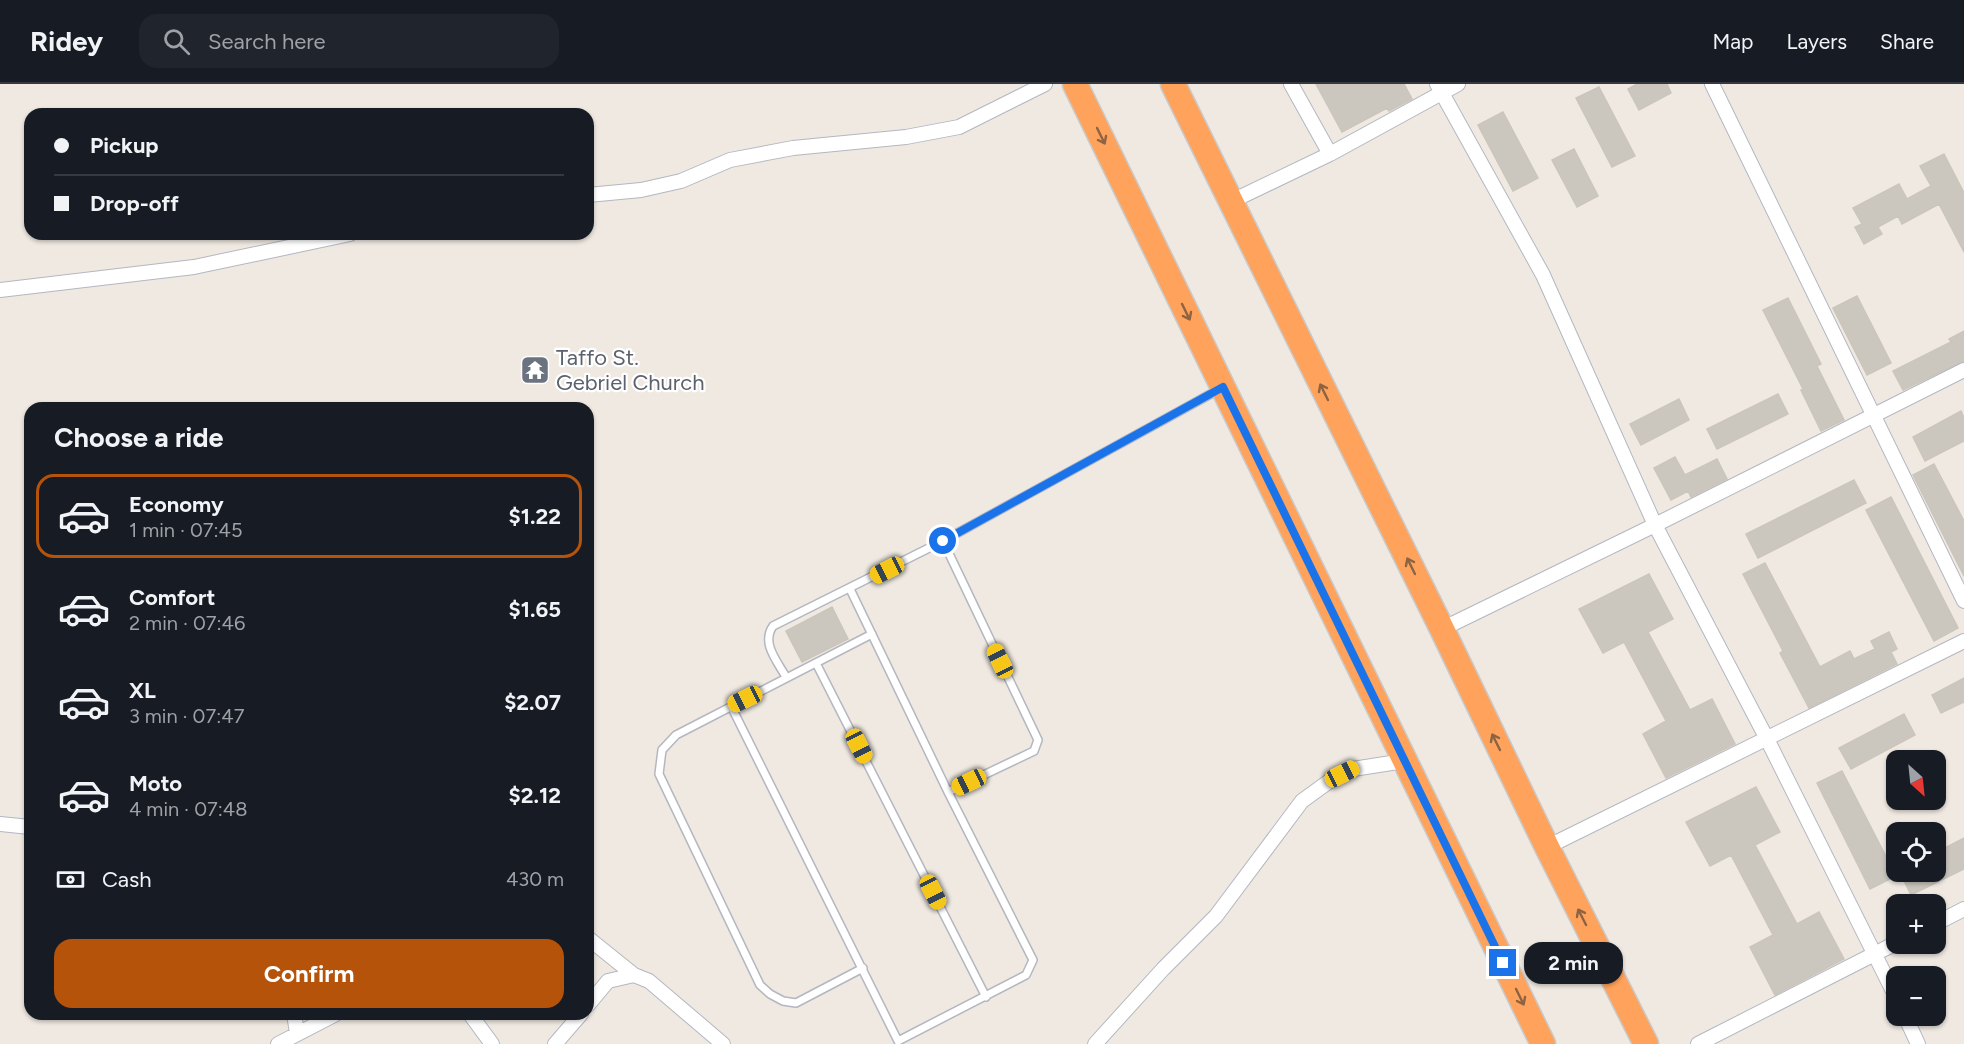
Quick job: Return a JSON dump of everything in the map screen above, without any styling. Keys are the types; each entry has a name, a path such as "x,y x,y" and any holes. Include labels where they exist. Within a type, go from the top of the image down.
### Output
{"highway":[{"path":"1075,84 1543,1044"},
{"path":"1173,84 1442,629 1546,847 1646,1044"}],"street":[{"path":"594,194 641,190 671,183 730,160 793,148 906,137 959,127 1045,84"},
{"path":"1292,84 1330,154"},
{"path":"1230,202 1330,154 1439,89 1458,84"},
{"path":"1712,84 1964,602"},
{"path":"1439,89 1543,275 1655,525 1767,739 1886,977"},
{"path":"0,290 194,267 322,240"},
{"path":"1442,629 1964,370"},
{"path":"1546,847 1964,641"},
{"path":"1095,1044 1163,969 1216,916 1302,801 1331,780 1353,769 1404,761"},
{"path":"0,824 24,826"},
{"path":"1946,918 1964,909"},
{"path":"594,943 634,975 649,981 723,1044"},
{"path":"1698,1044 1886,948"},
{"path":"594,998 608,981 634,975"},
{"path":"295,1020 297,1034"},
{"path":"278,1044 324,1020"},
{"path":"474,1020 492,1044"},
{"path":"555,1044 576,1020"},
{"path":"1910,1026 1918,1044"}],"lane":[{"path":"786,677 768,644 768,633 773,626 943,541 1223,387"},
{"path":"943,541 1038,740 1034,751 948,792"},
{"path":"731,706 898,1041 1026,975 1033,960 948,792 850,589"},
{"path":"863,968 796,1002 783,1001 760,985 659,774 662,750 676,735 872,634"},
{"path":"816,663 986,997"}],"building":[{"path":"1316,84 1404,84 1412,99 1389,111 1387,108 1342,132"},
{"path":"1637,84 1667,84 1671,93 1639,110 1628,89"},
{"path":"1599,87 1635,156 1612,167 1576,98"},
{"path":"1503,112 1538,178 1513,191 1478,125"},
{"path":"1574,149 1598,196 1577,207 1552,160"},
{"path":"1944,154 1964,193 1964,252 1939,204 1902,224 1898,216 1878,227 1882,234 1864,244 1855,227 1862,224 1853,208 1899,184 1907,199 1931,186 1920,166"},
{"path":"1857,296 1891,363 1867,375 1833,308"},
{"path":"1788,298 1821,364 1817,366 1844,420 1821,431 1801,390 1803,389 1763,310"},
{"path":"1964,331 1964,361 1903,390 1893,371 1951,342 1949,339"},
{"path":"1778,394 1788,414 1717,449 1707,429"},
{"path":"1679,399 1689,420 1641,445 1630,424"},
{"path":"1961,411 1964,418 1964,441 1925,461 1913,437"},
{"path":"1675,457 1685,475 1717,459 1727,479 1691,497 1688,491 1671,500 1654,468"},
{"path":"1934,464 1964,521 1964,576 1913,475"},
{"path":"1854,480 1866,503 1758,558 1746,534"},
{"path":"1891,497 1958,628 1934,641 1866,510"},
{"path":"1765,563 1820,667 1850,651 1854,659 1875,649 1871,641 1889,632 1897,649 1891,652 1897,664 1809,708 1780,653 1783,651 1743,574"},
{"path":"1649,574 1673,619 1648,632 1690,710 1712,699 1735,744 1666,778 1643,734 1666,721 1624,642 1603,653 1579,609"},
{"path":"832,607 848,639 802,662 786,631"},
{"path":"1964,678 1964,702 1941,713 1932,695"},
{"path":"1904,714 1915,735 1851,769 1839,748"},
{"path":"1842,771 1886,857 1886,881 1870,889 1817,783"},
{"path":"1756,787 1780,832 1755,845 1797,924 1819,912 1844,959 1775,995 1750,947 1773,935 1731,855 1710,866 1686,822"},
{"path":"1964,838 1964,869 1946,878 1946,847"},
{"path":"1905,882 1938,882 1913,894 1911,894"}],"place":[{"name":"Taffo St. Gebriel Church","path":"535,370"}],"route":[{"path":"943,541 1223,387 1503,963"}]}
